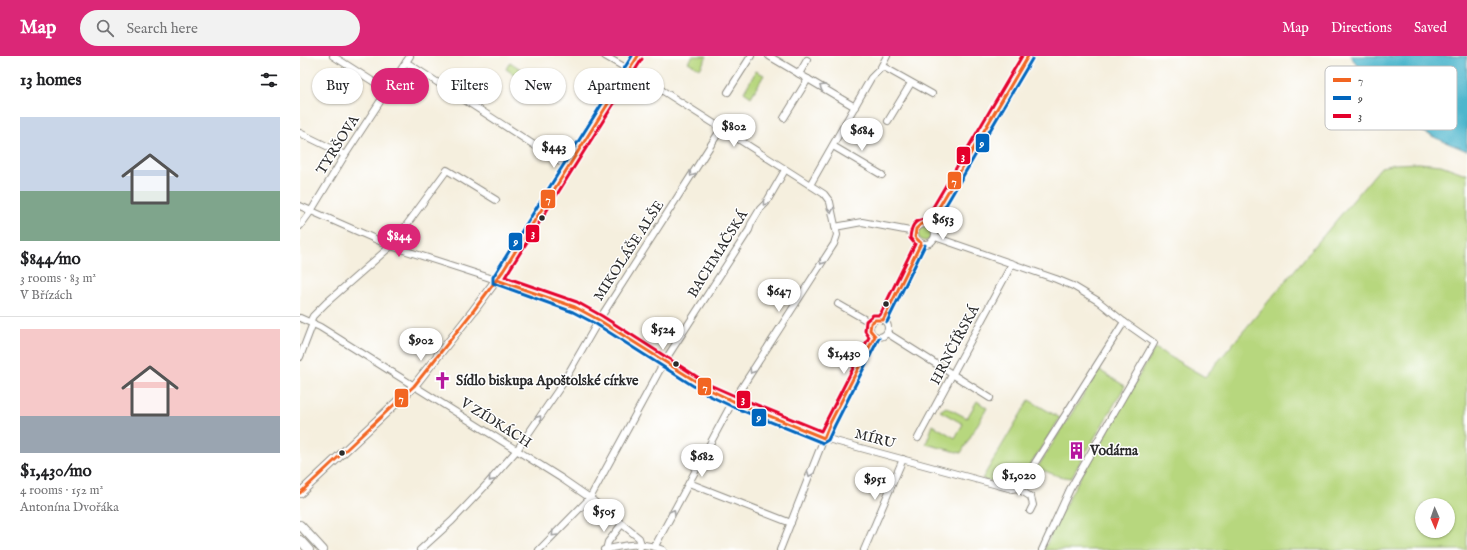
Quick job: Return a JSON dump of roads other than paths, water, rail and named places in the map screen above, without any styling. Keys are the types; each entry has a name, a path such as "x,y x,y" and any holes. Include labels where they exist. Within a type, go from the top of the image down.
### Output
{"street":[{"path":"333,56 371,80"},
{"name":"TYRŠOVA","path":"402,68 410,56"},
{"path":"605,56 612,58 625,68"},
{"path":"631,68 638,56"},
{"path":"728,92 751,56"},
{"path":"769,56 855,107"},
{"path":"810,185 871,78 882,66 887,56"},
{"path":"929,224 1028,56"},
{"path":"799,74 807,60"},
{"path":"406,62 568,167"},
{"path":"882,66 932,94"},
{"path":"784,118 808,79"},
{"path":"888,121 911,83"},
{"path":"655,546 733,401 836,241 837,235 828,198 824,194 664,93"},
{"name":"TYRŠOVA","path":"300,226 379,104"},
{"path":"300,494 414,386 497,280 608,104"},
{"name":"MIKOLÁŠE ALŠE","path":"420,550 452,521 517,450 561,386 599,320 721,129"},
{"path":"300,133 345,155"},
{"path":"833,146 882,175"},
{"path":"300,357 313,316 391,246 447,170 496,200"},
{"name":"BACHMAČSKÁ","path":"539,550 590,498 664,362 749,230 760,209 766,203 785,170"},
{"name":"MÍRU","path":"300,206 391,246 567,304 599,320 708,389 733,401 824,438 1012,489 1017,488"},
{"path":"835,227 862,222 915,232"},
{"path":"929,224 934,230 935,237 929,244 921,243 916,239 915,232 920,225 929,224"},
{"path":"935,237 1073,286 1098,301 1154,343 1070,489 1042,550"},
{"path":"883,320 921,243"},
{"name":"HRNČÍŘSKÁ","path":"918,438 1012,264"},
{"path":"838,304 871,323"},
{"name":"V ZÍDKÁCH","path":"300,318 312,323 414,386 517,450 590,498 639,538 640,547"},
{"path":"871,323 875,320 883,320 888,325 887,333"},
{"path":"1030,511 1032,505 1031,497 1017,488 1025,478 1124,322"},
{"path":"871,323 870,330 875,336"},
{"path":"887,333 990,398"},
{"path":"875,336 883,336 887,333"},
{"path":"780,550 830,423 875,336"},
{"path":"864,550 903,459"},
{"path":"689,483 791,524"},
{"path":"622,524 608,542 606,550 655,546 663,550"},
{"path":"300,525 323,550"}],"water":[{"path":"1350,56 1467,56 1467,151 1421,130 1457,130 1457,66 1358,66"}],"place":[{"name":"Sídlo biskupa Apoštolské církve","path":"443,381"},
{"name":"Vodárna","path":"1077,451"}]}
